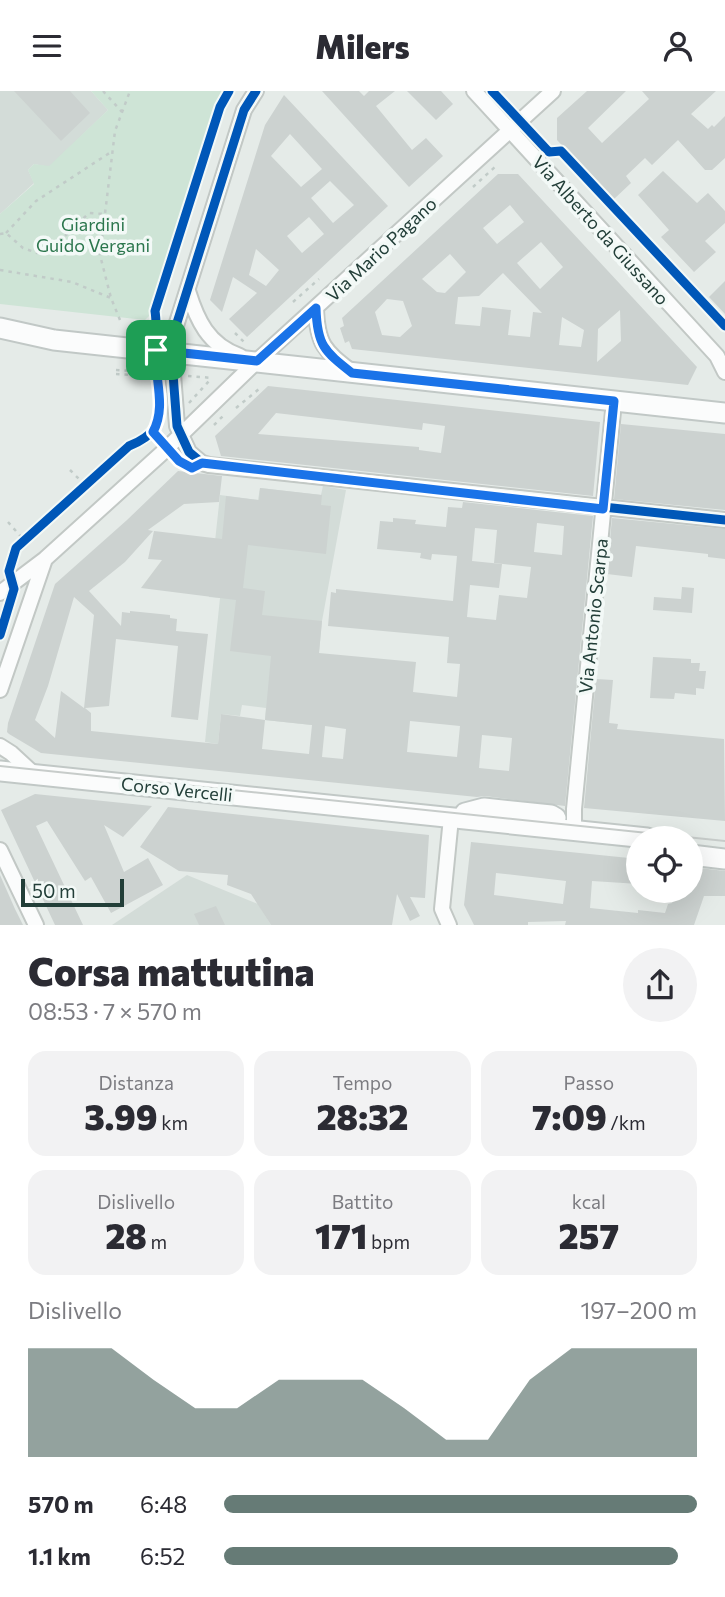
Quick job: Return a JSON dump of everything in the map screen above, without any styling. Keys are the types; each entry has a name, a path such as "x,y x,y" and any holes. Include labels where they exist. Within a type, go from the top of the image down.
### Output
{"main road":[{"path":"0,328 54,340 725,413"},
{"path":"0,342 54,340"},
{"name":"Corso Vercelli","path":"0,771 626,836"},
{"path":"703,844 725,846"},
{"path":"703,856 725,859"}],"street":[{"path":"256,91 244,110 175,329 175,411 180,436 195,458 209,465 725,520"},
{"name":"Via Alberto da Giussano","path":"474,91 717,356 725,372"},
{"name":"Via Mario Pagano","path":"0,593 45,559 552,91"},
{"path":"188,289 203,330 214,341 236,355 257,361"},
{"path":"316,308 318,339 323,348 352,373"},
{"name":"Via Antonio Scarpa","path":"573,830 614,401"},
{"path":"0,690 45,559"},
{"path":"0,746 34,775"},
{"path":"445,924 442,909 451,818"},
{"path":"0,850 36,925"}],"path":[{"path":"103,91 122,112"},
{"path":"120,320 111,298 100,255 115,131 130,91"},
{"path":"0,235 6,233 36,201 112,151"},
{"path":"473,187 496,166"},
{"path":"6,233 23,248 37,253 65,236 89,213 104,213"},
{"path":"0,270 72,282 111,298"},
{"path":"293,302 318,279"},
{"path":"134,326 146,326"},
{"path":"235,333 244,342"},
{"path":"116,372 131,373"},
{"path":"184,375 211,380 188,403"},
{"path":"236,408 259,389"},
{"path":"214,425 223,416"},
{"path":"70,470 83,483"},
{"path":"75,494 93,477"},
{"path":"8,522 23,539"},
{"path":"16,548 34,531"}],"shaded area":[{"path":"0,91 91,91 108,110 49,167 34,164 28,170 34,183 0,214"},
{"path":"323,486 346,490 322,621 312,725 265,720 266,708 242,705 240,716 221,714 218,744 205,742 220,598 209,597 220,495 258,500 260,488 321,495"},
{"path":"187,875 258,904 271,925 112,925"}],"green space":[{"name":"Giardini Guido Vergani","path":"91,91 224,91 213,117 150,315 145,320 0,304 0,214 34,184 28,170 34,164 49,166 108,110"}],"building":[{"path":"14,91 70,91 90,113 61,141"},
{"path":"322,91 359,91 364,96 369,91 395,91 376,106 412,150 426,138 443,156 409,187"},
{"path":"407,91 441,91 453,104 436,120"},
{"path":"587,91 626,91 588,128 602,143 649,99 642,91 716,91 691,114 708,129 725,116 725,158 712,170 705,170 678,140 652,165 645,158 626,176 631,183 613,200 557,140 557,118"},
{"path":"284,95 388,206 247,337 229,319 257,293 233,277 222,312 210,300 265,125","holes":["290,134 322,169 301,187 271,156","330,181 354,205 333,223 311,198","309,217 324,234 302,253 287,236","256,249 279,270 266,286 249,275"]},
{"path":"663,171 697,203 708,193 725,211 725,223 705,241 716,252 694,272 661,237 669,230 638,195"},
{"path":"498,174 518,174 697,367 688,385 352,349 349,341 345,343 340,328 344,326 342,318","holes":["510,205 524,222 497,244 483,228","541,242 563,267 540,289 517,263","450,254 466,272 445,293 437,292 422,279","503,273 542,313 533,312 530,337 508,335 511,310 482,307 480,326 455,324 458,297 479,296","387,299 403,301 412,326 400,337 382,335 375,312","620,310 621,341 597,362 598,329","562,317 584,330 581,347 559,345"]},
{"path":"725,281 725,314 709,297"},
{"path":"268,386 600,422 593,496 221,456 215,436","holes":["276,413 422,430 423,423 445,426 441,453 419,450 419,447 258,434"]},
{"path":"621,424 725,434 725,510 614,499"},
{"path":"178,471 222,476 219,502 184,504 148,530 153,531 125,562 89,591 121,626 122,612 130,611 170,615 170,618 177,619 176,631 208,634 198,720 171,717 178,646 116,639 109,706 85,708 91,713 91,731 218,744 221,714 265,720 271,656 230,651 236,600 141,588 162,560 148,559 154,531 222,539 226,496 259,500 260,488 322,495 321,505 331,506 326,554 248,545 243,588 265,591 262,615 322,621 319,653 416,662 413,692 457,697 460,664 447,663 449,637 328,626 331,592 336,593 336,589 453,601 457,556 432,554 431,560 420,558 421,553 377,549 380,521 393,522 393,518 416,520 415,524 446,527 448,507 462,508 463,502 593,516 565,806 41,753 9,734 8,723 55,584","holes":["537,523 564,526 562,555 534,552","475,528 497,530 494,563 531,567 527,598 499,595 496,620 467,617 470,585 499,588 502,564 472,561","74,597 94,615 84,708 61,691 55,738 35,720 48,686","265,720 312,725 309,754 262,749","410,721 460,726 457,757 407,752","325,726 346,729 343,759 322,757","482,735 512,738 509,771 479,768"]},
{"path":"612,518 725,529 725,559 708,557 708,554 636,546 632,577 607,574"},
{"path":"682,587 694,588 692,613 653,610 654,597 681,599"},
{"path":"653,657 691,659 691,663 700,663 699,671 706,671 704,689 696,688 696,695 675,693 674,699 650,698"},
{"path":"596,679 613,680 609,723 618,724 617,729 724,739 725,821 584,808"},
{"path":"35,794 152,806 123,837 104,825 124,872 148,858 163,885 111,913 91,877 85,881 47,821 36,826 83,925 55,925 1,810"},
{"path":"168,807 429,835 425,898 410,897 420,916 410,921 397,894 392,925 271,925 251,894 227,885 228,875 179,871 140,847"},
{"path":"471,842 626,858 626,883 592,881 590,908 665,913 668,904 702,903 694,925 565,925 566,921 528,922 528,925 474,925 464,905","holes":["496,873 566,881 563,904 494,895"]},
{"path":"703,868 725,871 725,896 704,896 703,899"},
{"path":"0,875 15,909 23,925 0,925"},
{"path":"216,906 225,925 199,925 194,914"}],"tram line":[{"path":"0,766 725,841"}],"cycle path":[{"path":"0,635 14,589 9,571 16,548 129,446 151,433 159,421 161,404 155,370 155,311 220,107 229,91"},
{"path":"256,91 244,110 175,329 173,374 177,426 189,452 202,463 209,465 725,520"},
{"path":"492,91 549,152 561,151 725,326"}],"route":[{"path":"316,308 318,339 323,348 352,373 614,401 603,509 202,463 192,468 186,466 153,432 160,416 161,396 155,368 156,350 257,361 316,308"}]}
